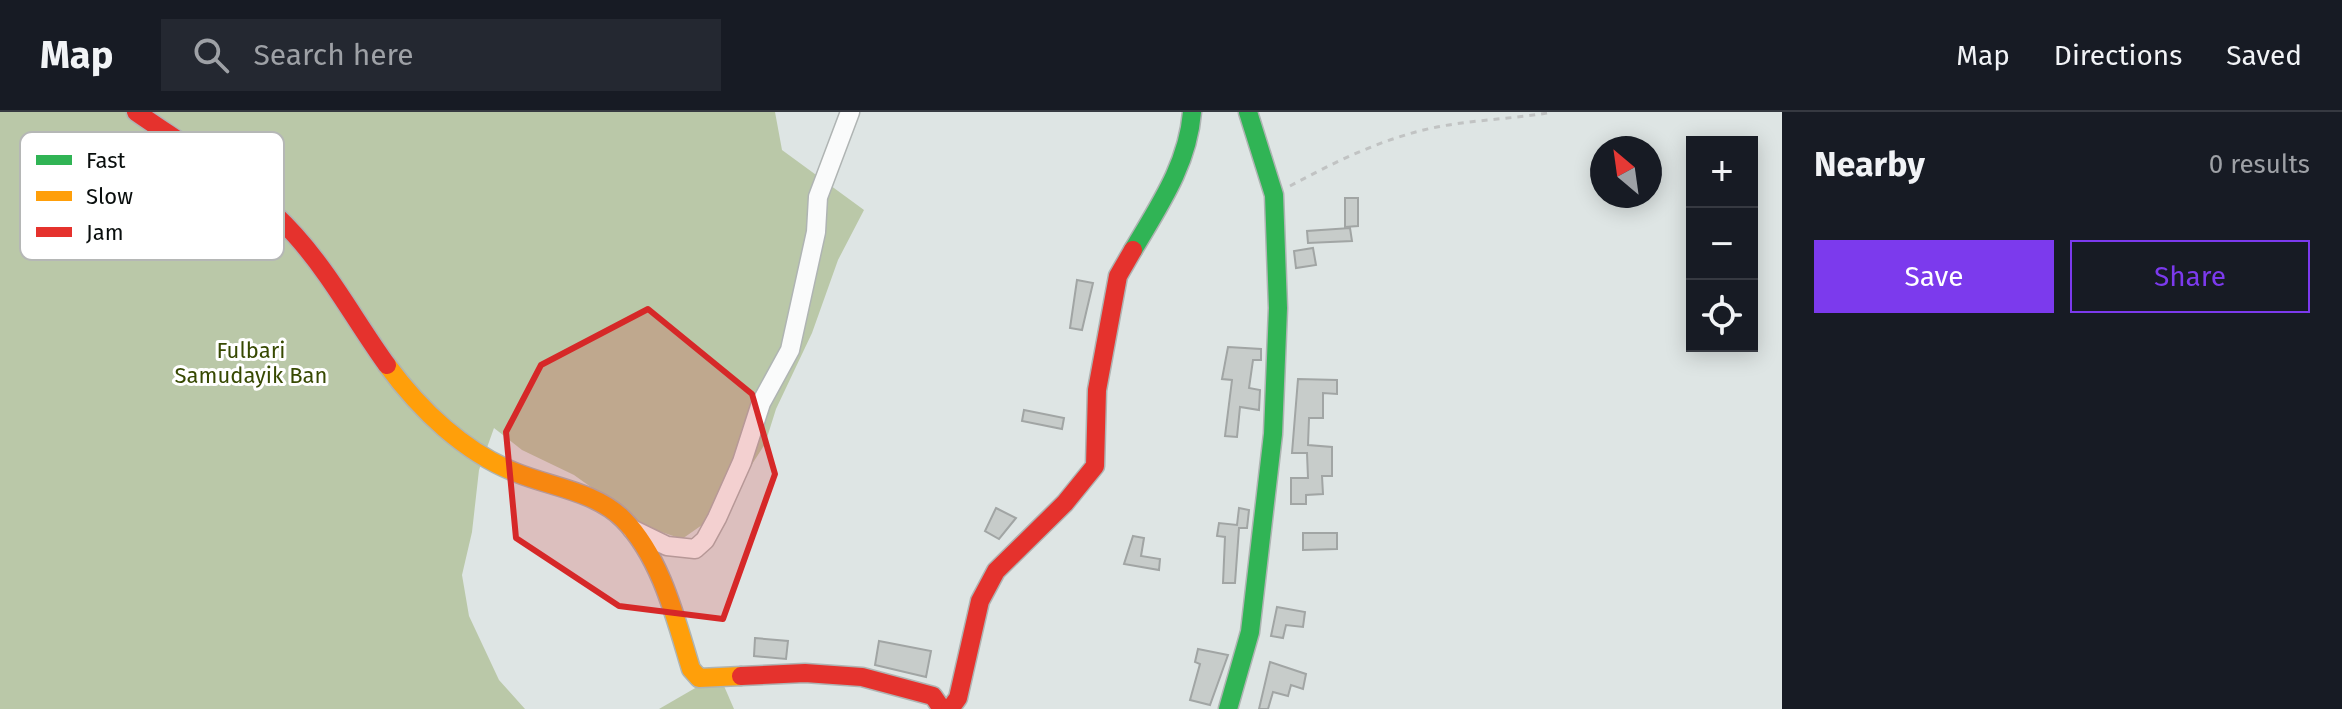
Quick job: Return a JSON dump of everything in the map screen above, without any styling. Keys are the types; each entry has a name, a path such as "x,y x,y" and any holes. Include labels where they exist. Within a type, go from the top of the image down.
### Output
{"street":[{"path":"136,112 166,132"},
{"path":"632,529 667,546 695,549 705,540 717,518 742,462 761,403 790,350 816,232 818,197 850,112"},
{"path":"950,709 958,698 980,601 996,571 1065,503 1095,466 1097,390 1118,276 1175,178 1190,139 1192,112"},
{"path":"1228,709 1250,632 1273,434 1278,308 1274,195 1248,112"},
{"path":"284,224 313,258 354,321 439,424 479,454 516,473 567,487 618,514 632,529 665,597 691,669 699,678 805,673 862,677 933,696 942,709"}],"path":[{"path":"1274,195 1335,162 1398,136 1454,124 1553,112"}],"highlighted area":[{"path":"648,309 752,394 775,474 723,619 619,606 516,538 506,432 541,365"}],"green space":[{"name":"Fulbari Samudayik Ban","path":"0,112 775,112 782,150 864,210 838,260 812,333 776,409 765,444 722,511 682,539 647,527 574,475 522,450 494,428 479,470 472,532 462,575 469,616 499,680 525,709 0,709"},
{"path":"724,686 734,709 659,709 697,687"}],"building":[{"path":"1345,198 1358,198 1358,226 1345,227"},
{"path":"1350,228 1352,241 1308,243 1307,231"},
{"path":"1313,248 1316,265 1296,268 1294,251"},
{"path":"1077,280 1093,283 1082,330 1070,328"},
{"path":"1228,347 1261,349 1261,360 1253,360 1249,388 1260,390 1259,410 1240,407 1237,437 1225,436 1232,380 1222,379"},
{"path":"1298,379 1337,380 1337,394 1323,393 1323,418 1309,418 1308,445 1332,447 1332,476 1322,476 1323,494 1306,495 1306,504 1291,504 1291,478 1308,478 1307,453 1292,453"},
{"path":"1024,410 1064,418 1062,429 1022,421"},
{"path":"996,508 1016,518 999,539 985,531"},
{"path":"1239,508 1249,510 1247,528 1239,528 1235,583 1223,583 1225,537 1217,536 1219,523 1237,525"},
{"path":"1303,533 1337,533 1337,549 1303,550"},
{"path":"1133,536 1144,538 1141,556 1160,559 1159,570 1124,564"},
{"path":"1277,607 1305,612 1303,627 1286,625 1283,638 1271,636"},
{"path":"755,638 788,641 786,659 754,656"},
{"path":"879,641 931,651 926,677 875,665"},
{"path":"1198,649 1228,655 1210,705 1190,700 1200,664 1195,662"},
{"path":"1270,662 1306,674 1303,689 1291,685 1288,696 1273,692 1268,709 1259,709"}],"traffic: fast":[{"path":"1133,250 1178,167 1192,112"},
{"path":"1228,709 1250,632 1273,434 1278,308 1274,195 1248,112"}],"traffic: slow":[{"path":"387,365 429,414 479,454 517,473 587,496 623,519 636,534 657,570 691,669 699,678 741,676"}],"traffic: jam":[{"path":"136,112 165,132"},
{"path":"284,223 320,266 387,365"},
{"path":"950,709 958,698 980,601 996,571 1065,503 1095,466 1097,390 1118,276 1133,250"},
{"path":"741,676 805,673 862,677 933,696 942,709"}]}
